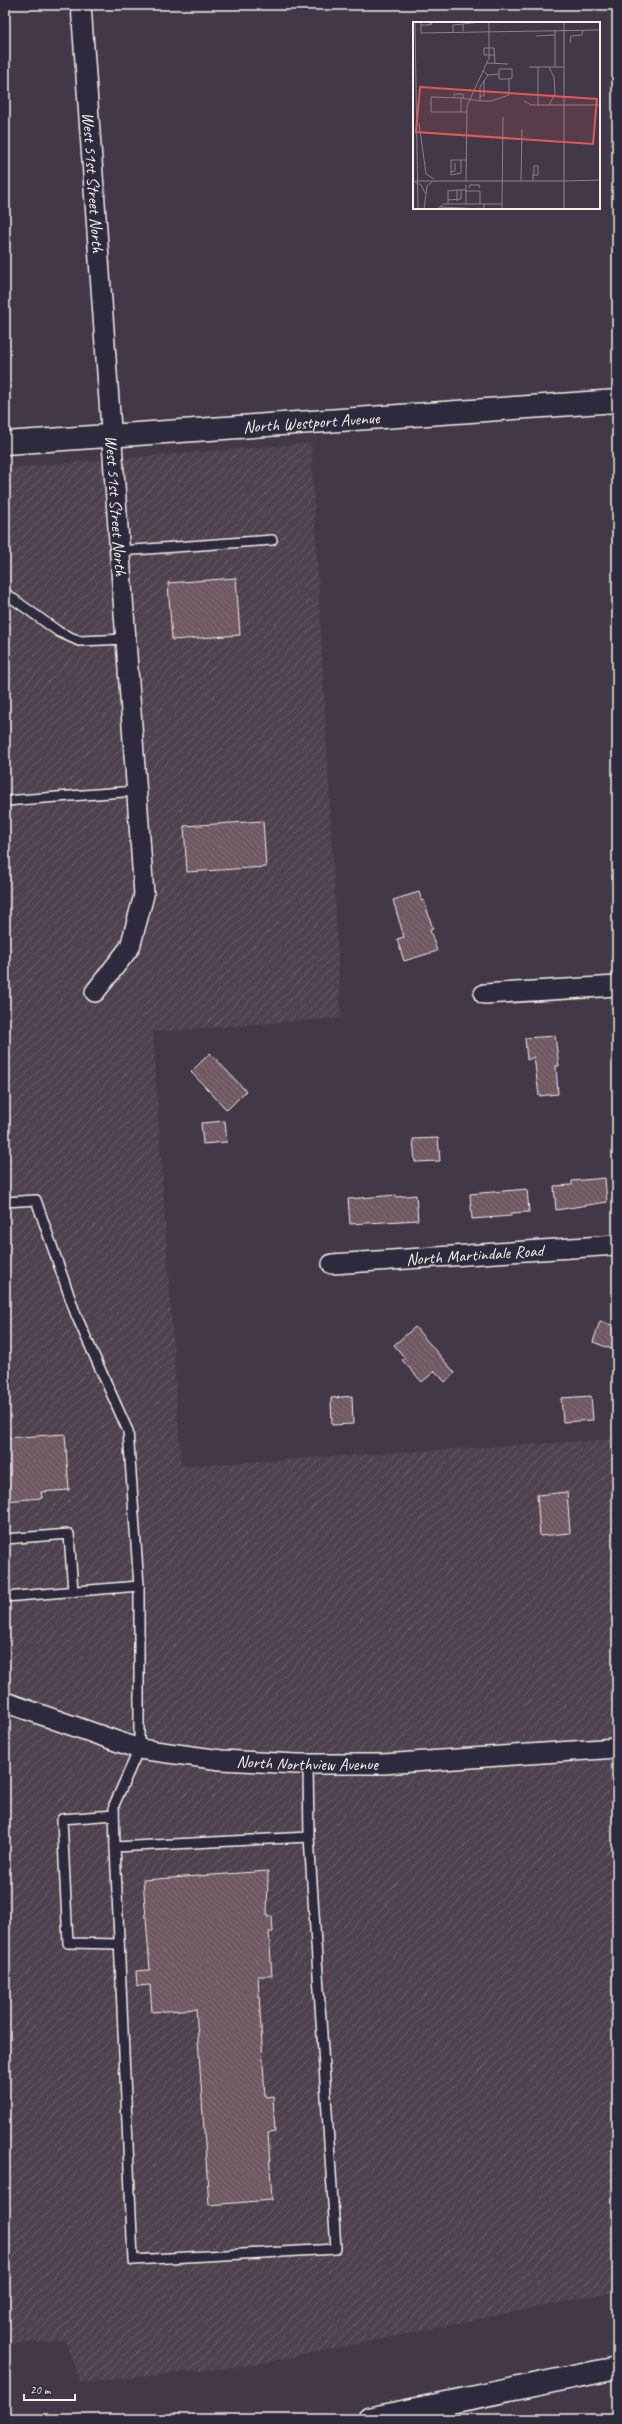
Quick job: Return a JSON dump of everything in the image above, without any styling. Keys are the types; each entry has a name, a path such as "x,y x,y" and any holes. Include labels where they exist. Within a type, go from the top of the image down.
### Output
{"main road":[{"name":"North Westport Avenue","path":"5,443 617,400"},
{"path":"368,2419 617,2368"}],"street":[{"name":"West 51st Street North","path":"81,5 144,895 130,947 95,992"},
{"path":"484,994 617,986"},
{"name":"North Martindale Road","path":"332,1264 617,1246"},
{"name":"North Northview Avenue","path":"5,1702 139,1749 221,1760 308,1764 382,1764 617,1748"}],"lane":[{"path":"120,551 272,540"},
{"path":"5,593 59,632 79,641 126,639"},
{"path":"5,801 136,791"},
{"path":"5,1202 36,1200 76,1315 128,1432 139,1586 139,1749 114,1805 114,1815 133,2260 336,2249 309,1837 308,1764"},
{"path":"5,1539 69,1534 73,1592"},
{"path":"5,1597 139,1586"},
{"path":"114,1815 62,1819 68,1943 119,1944"},
{"path":"115,1847 309,1837"}],"shaded area":[{"path":"311,443 341,1018 153,1032 181,1466 617,1439 617,2291 253,2365 81,2383 65,2341 5,2344 5,468"}],"building":[{"path":"236,578 240,635 172,640 168,583"},
{"path":"263,821 266,867 187,872 184,826"},
{"path":"419,892 422,901 424,900 433,929 430,930 437,951 404,961 397,939 404,937 393,900"},
{"path":"555,1036 559,1066 556,1066 558,1094 539,1096 534,1057 527,1060 525,1038"},
{"path":"210,1053 246,1091 227,1110 191,1072"},
{"path":"225,1121 227,1142 203,1144 201,1123"},
{"path":"438,1138 440,1161 415,1162 413,1139"},
{"path":"605,1178 607,1202 556,1210 554,1186 572,1185 572,1181"},
{"path":"527,1189 529,1212 511,1213 511,1216 472,1219 470,1194"},
{"path":"396,1195 396,1197 416,1195 418,1220 350,1224 348,1199"},
{"path":"600,1321 617,1327 617,1351 593,1342"},
{"path":"415,1327 455,1373 445,1382 435,1371 422,1382 402,1360 405,1358 394,1345"},
{"path":"352,1396 353,1424 332,1425 331,1398"},
{"path":"591,1396 593,1420 563,1422 561,1398"},
{"path":"65,1434 69,1490 41,1492 42,1498 5,1501 5,1438"},
{"path":"567,1492 570,1533 540,1536 537,1495"},
{"path":"268,1871 267,1917 272,1916 273,1932 269,1932 272,1976 258,1976 265,2097 273,2096 275,2132 268,2133 272,2200 209,2205 196,2009 152,2012 150,1985 137,1986 136,1971 150,1970 143,1880"}]}
